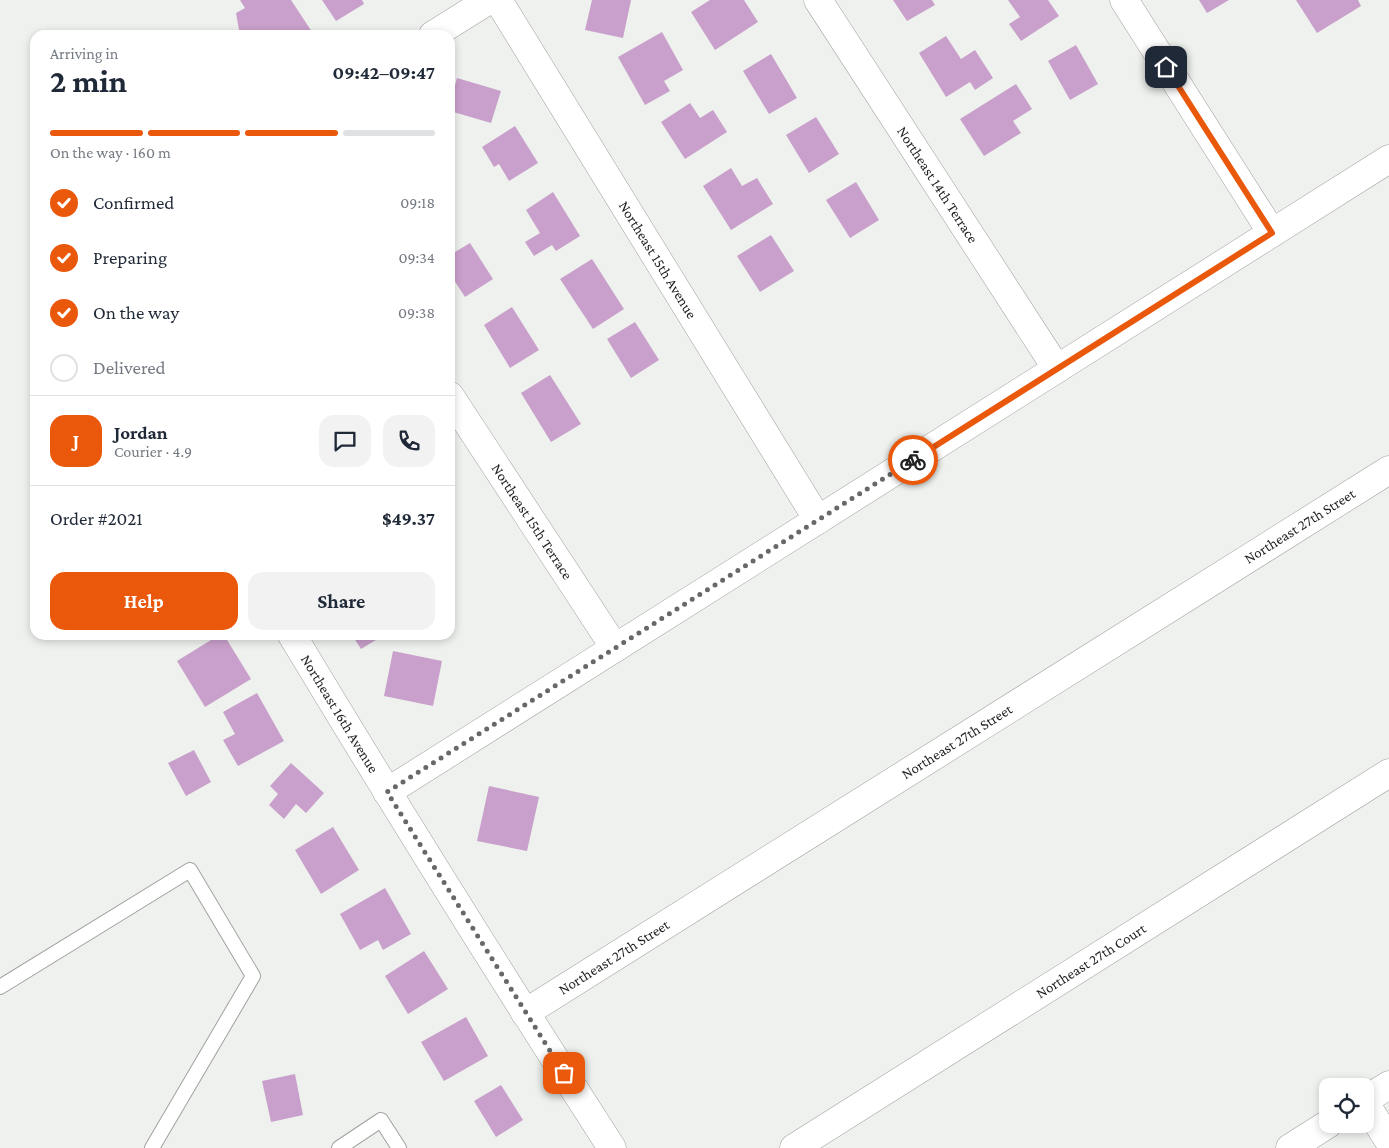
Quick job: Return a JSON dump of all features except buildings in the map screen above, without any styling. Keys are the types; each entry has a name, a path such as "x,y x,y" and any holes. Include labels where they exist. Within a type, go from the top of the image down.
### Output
{"street":[{"path":"441,30 489,0"},
{"name":"Northeast 15th Avenue","path":"498,0 818,520"},
{"name":"Northeast 14th Terrace","path":"818,0 1057,369"},
{"path":"1124,0 1272,233"},
{"path":"387,792 1389,159"},
{"name":"Northeast 15th Terrace","path":"455,404 615,648"},
{"name":"Northeast 27th Street","path":"525,1013 1389,470"},
{"name":"Northeast 16th Avenue","path":"295,640 387,792 612,1148"},
{"name":"Northeast 27th Court","path":"794,1148 1389,773"},
{"path":"1374,1095 1389,1085"},
{"path":"1374,1116 1389,1141"},
{"path":"1290,1148 1319,1130"}],"lane":[{"path":"0,987 190,870 253,976 152,1148"},
{"path":"339,1148 381,1120 399,1148"}],"way so far":[{"path":"564,1073 387,792 913,460"}],"route":[{"path":"913,460 1272,233 1166,67"}]}
